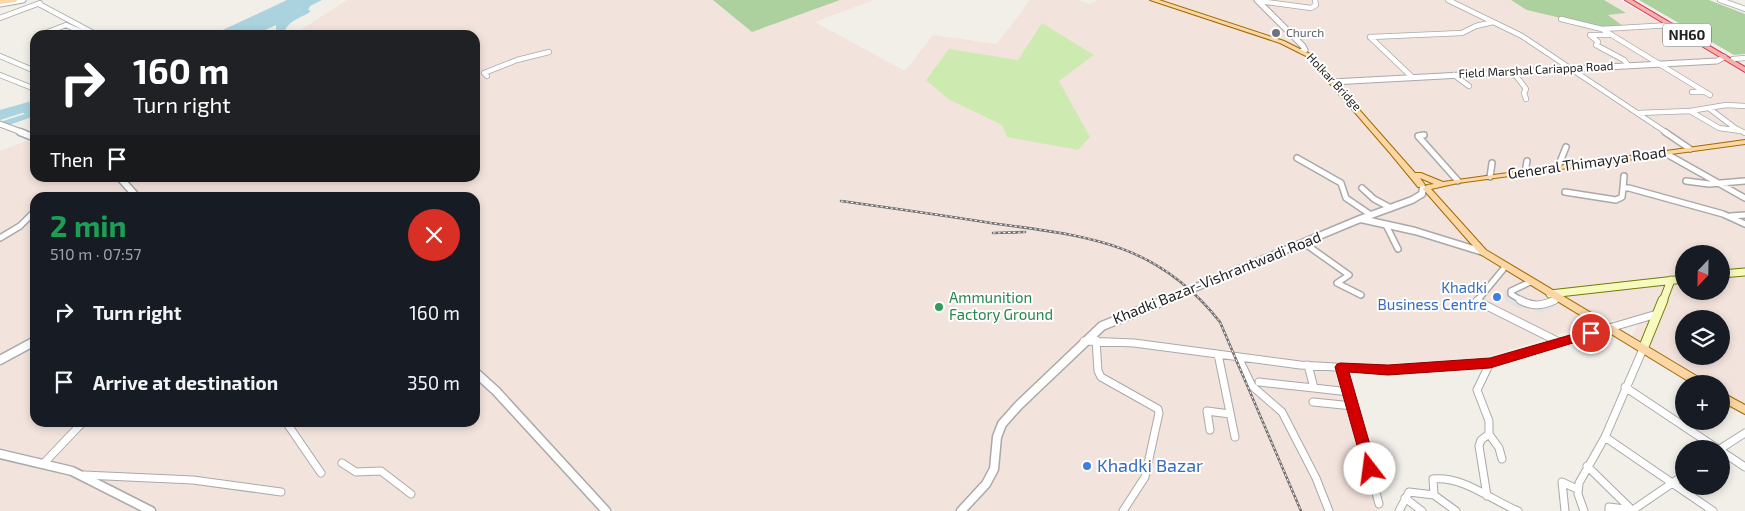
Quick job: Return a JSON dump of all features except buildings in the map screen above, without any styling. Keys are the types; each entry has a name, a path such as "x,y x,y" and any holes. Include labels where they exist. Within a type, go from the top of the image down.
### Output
{"highway":[{"name":"NH60","path":"1628,0 1724,58 1732,60"},
{"name":"NH60","path":"1633,0 1745,68"}],"main road":[{"path":"0,2 15,0"},
{"path":"1153,0 1282,42 1303,51 1332,80 1483,252 1686,375"},
{"name":"Holkar Bridge","path":"1158,0 1285,41 1303,51"},
{"name":"Holkar Bridge","path":"1332,80 1418,175 1426,187"},
{"name":"General Thimayya Road","path":"1426,187 1440,188 1442,185 1458,181 1745,142"},
{"path":"1418,175 1442,185"},
{"path":"1730,273 1745,272"},
{"path":"1643,349 1672,280"},
{"path":"1554,296 1675,280"},
{"path":"1730,401 1745,410"}],"street":[{"path":"0,2 24,0"},
{"path":"11,10 29,5 31,3 29,0"},
{"path":"1258,0 1303,46 1303,51"},
{"path":"1258,0 1310,8 1316,5 1315,0"},
{"path":"1448,0 1522,36 1690,149"},
{"path":"1720,0 1745,10"},
{"path":"1,17 39,2 80,30"},
{"path":"1561,20 1602,29 1671,26"},
{"path":"1412,77 1370,37 1462,33 1476,26 1493,22"},
{"path":"53,30 66,25 83,30"},
{"path":"1602,29 1710,95"},
{"path":"1611,35 1590,35 1598,42 1596,45 1624,60 1628,65"},
{"path":"1640,52 1650,51"},
{"path":"487,76 484,73 517,60 549,52"},
{"path":"0,54 30,69"},
{"name":"Field Marshal Cariappa Road","path":"1332,80 1717,61 1724,58"},
{"path":"1717,61 1745,58"},
{"path":"1510,72 1526,89 1524,93 1526,99"},
{"path":"0,75 30,87"},
{"path":"1454,75 1469,86"},
{"path":"26,86 30,84"},
{"path":"1692,92 1704,92"},
{"path":"1638,114 1710,109 1726,105 1745,106"},
{"path":"1710,109 1743,132"},
{"path":"1690,111 1719,128 1743,132"},
{"path":"0,124 30,136"},
{"path":"1424,135 1418,136 1458,181"},
{"path":"1558,168 1566,147"},
{"path":"1680,150 1684,154 1682,160"},
{"path":"1665,153 1682,160 1745,198"},
{"path":"1297,158 1342,183 1344,194 1349,202 1372,215"},
{"path":"1525,172 1527,161"},
{"path":"1490,177 1492,163"},
{"path":"1565,192 1616,200 1622,197 1624,176"},
{"path":"1686,181 1704,184 1745,181"},
{"path":"124,182 133,192"},
{"name":"Khadki Bazar-Vishrantwadi Road","path":"961,511 986,484 994,469 997,437 1002,424 1019,405 1094,333 1112,321 1360,219 1412,200 1422,194 1426,187"},
{"path":"1362,188 1374,199 1391,208"},
{"path":"1623,188 1629,188 1730,216 1745,224"},
{"path":"1730,216 1745,215"},
{"path":"0,238 20,226 30,217"},
{"path":"1360,219 1415,231 1483,252"},
{"path":"1386,225 1398,249"},
{"path":"1304,243 1349,275 1337,283 1360,295"},
{"path":"1506,267 1477,301 1559,342"},
{"path":"1530,282 1511,291 1511,294 1530,305 1538,306 1554,296"},
{"path":"1084,341 1134,343 1308,365 1388,370 1490,363 1657,314"},
{"path":"1094,333 1098,371 1101,377 1158,409 1159,413 1145,477 1123,511"},
{"path":"0,360 7,354 30,343"},
{"path":"1584,511 1577,489 1587,466 1605,437 1643,349"},
{"path":"1218,354 1235,437"},
{"path":"1238,356 1252,386 1282,412 1316,478 1329,511"},
{"path":"1490,363 1477,390 1480,401 1490,419 1489,434 1500,448 1502,459"},
{"path":"1308,365 1314,388"},
{"path":"1341,367 1379,504"},
{"path":"480,377 496,391 606,511"},
{"path":"1259,382 1349,392"},
{"path":"1625,387 1704,440"},
{"path":"1313,402 1353,406"},
{"path":"1210,430 1207,411 1230,414"},
{"path":"44,464 78,427"},
{"path":"289,427 320,473"},
{"path":"1730,443 1745,433"},
{"path":"1487,496 1479,446 1481,440 1489,434"},
{"path":"1605,437 1712,511"},
{"path":"0,454 80,475 151,511"},
{"path":"1730,457 1745,467"},
{"path":"342,463 350,472 381,471 411,494"},
{"path":"1587,466 1633,511"},
{"path":"80,475 193,480 281,492"},
{"path":"1456,511 1438,500 1434,495 1432,481 1436,478 1464,484 1513,510"},
{"path":"1609,511 1609,507 1633,511 1675,481"},
{"path":"1564,511 1562,482 1577,489"},
{"path":"1399,511 1408,492 1434,495"},
{"path":"1404,498 1422,511"}],"shaded area":[{"path":"347,0 874,0 815,22 905,71 933,35 997,44 1030,0 1077,0 1090,4 1098,0 1620,0 1745,71 1745,407 1730,398 1730,375 1692,375 1631,339 1641,316 1592,324 1484,358 1339,365 1376,506 1380,511 0,511 0,151 26,141 30,142 30,182 480,182 480,30 301,30"},
{"path":"1519,283 1527,288 1517,294 1518,297 1527,303 1548,301 1556,307 1538,313 1533,309 1518,308 1506,301 1504,292"}],"green space":[{"path":"713,0 840,0 752,32"},
{"path":"1511,0 1604,0 1626,13 1608,15 1623,26 1599,27 1527,10"},
{"path":"1639,0 1709,0 1745,14 1745,54 1734,55"},
{"path":"1042,23 1094,55 1059,81 1090,137 1078,150 1007,137 1002,125 948,99 926,80 949,49 1018,60"}],"water":[{"path":"287,0 322,0 310,6 308,10 311,11 291,23 285,30 276,30 276,25 265,30 223,30"},
{"path":"30,101 30,118 0,128 0,122 25,114 21,111 0,116 0,110"}],"waterway":[{"path":"0,118 30,109"}],"railway":[{"path":"841,201 1088,239 1117,247 1171,274 1196,295 1220,322 1301,511"},
{"path":"993,233 1025,232"}],"place":[{"name":"Church","path":"1276,33"},
{"name":"Khadki Business Centre","path":"1497,297"},
{"name":"Ammunition Factory Ground","path":"939,307"},
{"name":"Khadki Bazar","path":"1087,466"}],"route":[{"path":"1370,469 1341,367 1388,370 1490,363 1591,333"}]}
